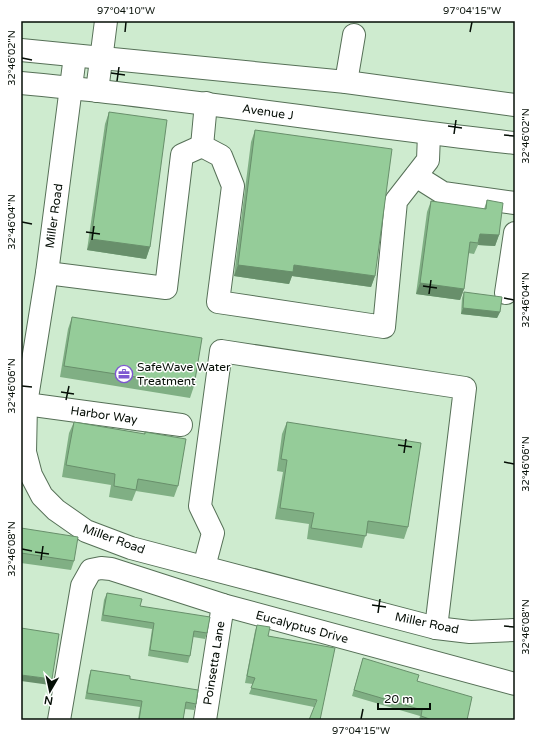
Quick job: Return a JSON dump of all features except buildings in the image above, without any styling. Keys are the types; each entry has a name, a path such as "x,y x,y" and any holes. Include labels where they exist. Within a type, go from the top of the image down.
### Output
{"street":[{"path":"97,91 106,21"},
{"path":"346,82 354,35"},
{"path":"21,50 346,82 515,105"},
{"name":"Miller Road","path":"75,56 47,273 26,404 25,452 31,475 42,496 56,510 86,531 131,548 436,628 470,632 515,630"},
{"name":"Avenue J","path":"21,83 206,103 429,134 515,143"},
{"path":"202,146 206,103"},
{"path":"202,146 221,156 233,186 218,302 384,327 396,201 428,160 429,134"},
{"path":"47,273 166,288 182,155 202,146"},
{"path":"416,176 444,193 515,203"},
{"path":"506,293 515,233"},
{"path":"204,567 213,533 200,506 221,351 465,388 436,628"},
{"name":"Harbor Way","path":"26,404 181,425"},
{"name":"Eucalyptus Drive","path":"59,720 82,586 91,570 101,568 111,569 223,605 515,684"},
{"name":"Poinsetta Lane","path":"205,720 223,605"}],"place":[{"name":"SafeWave Water Treatment","path":"124,374"}]}
